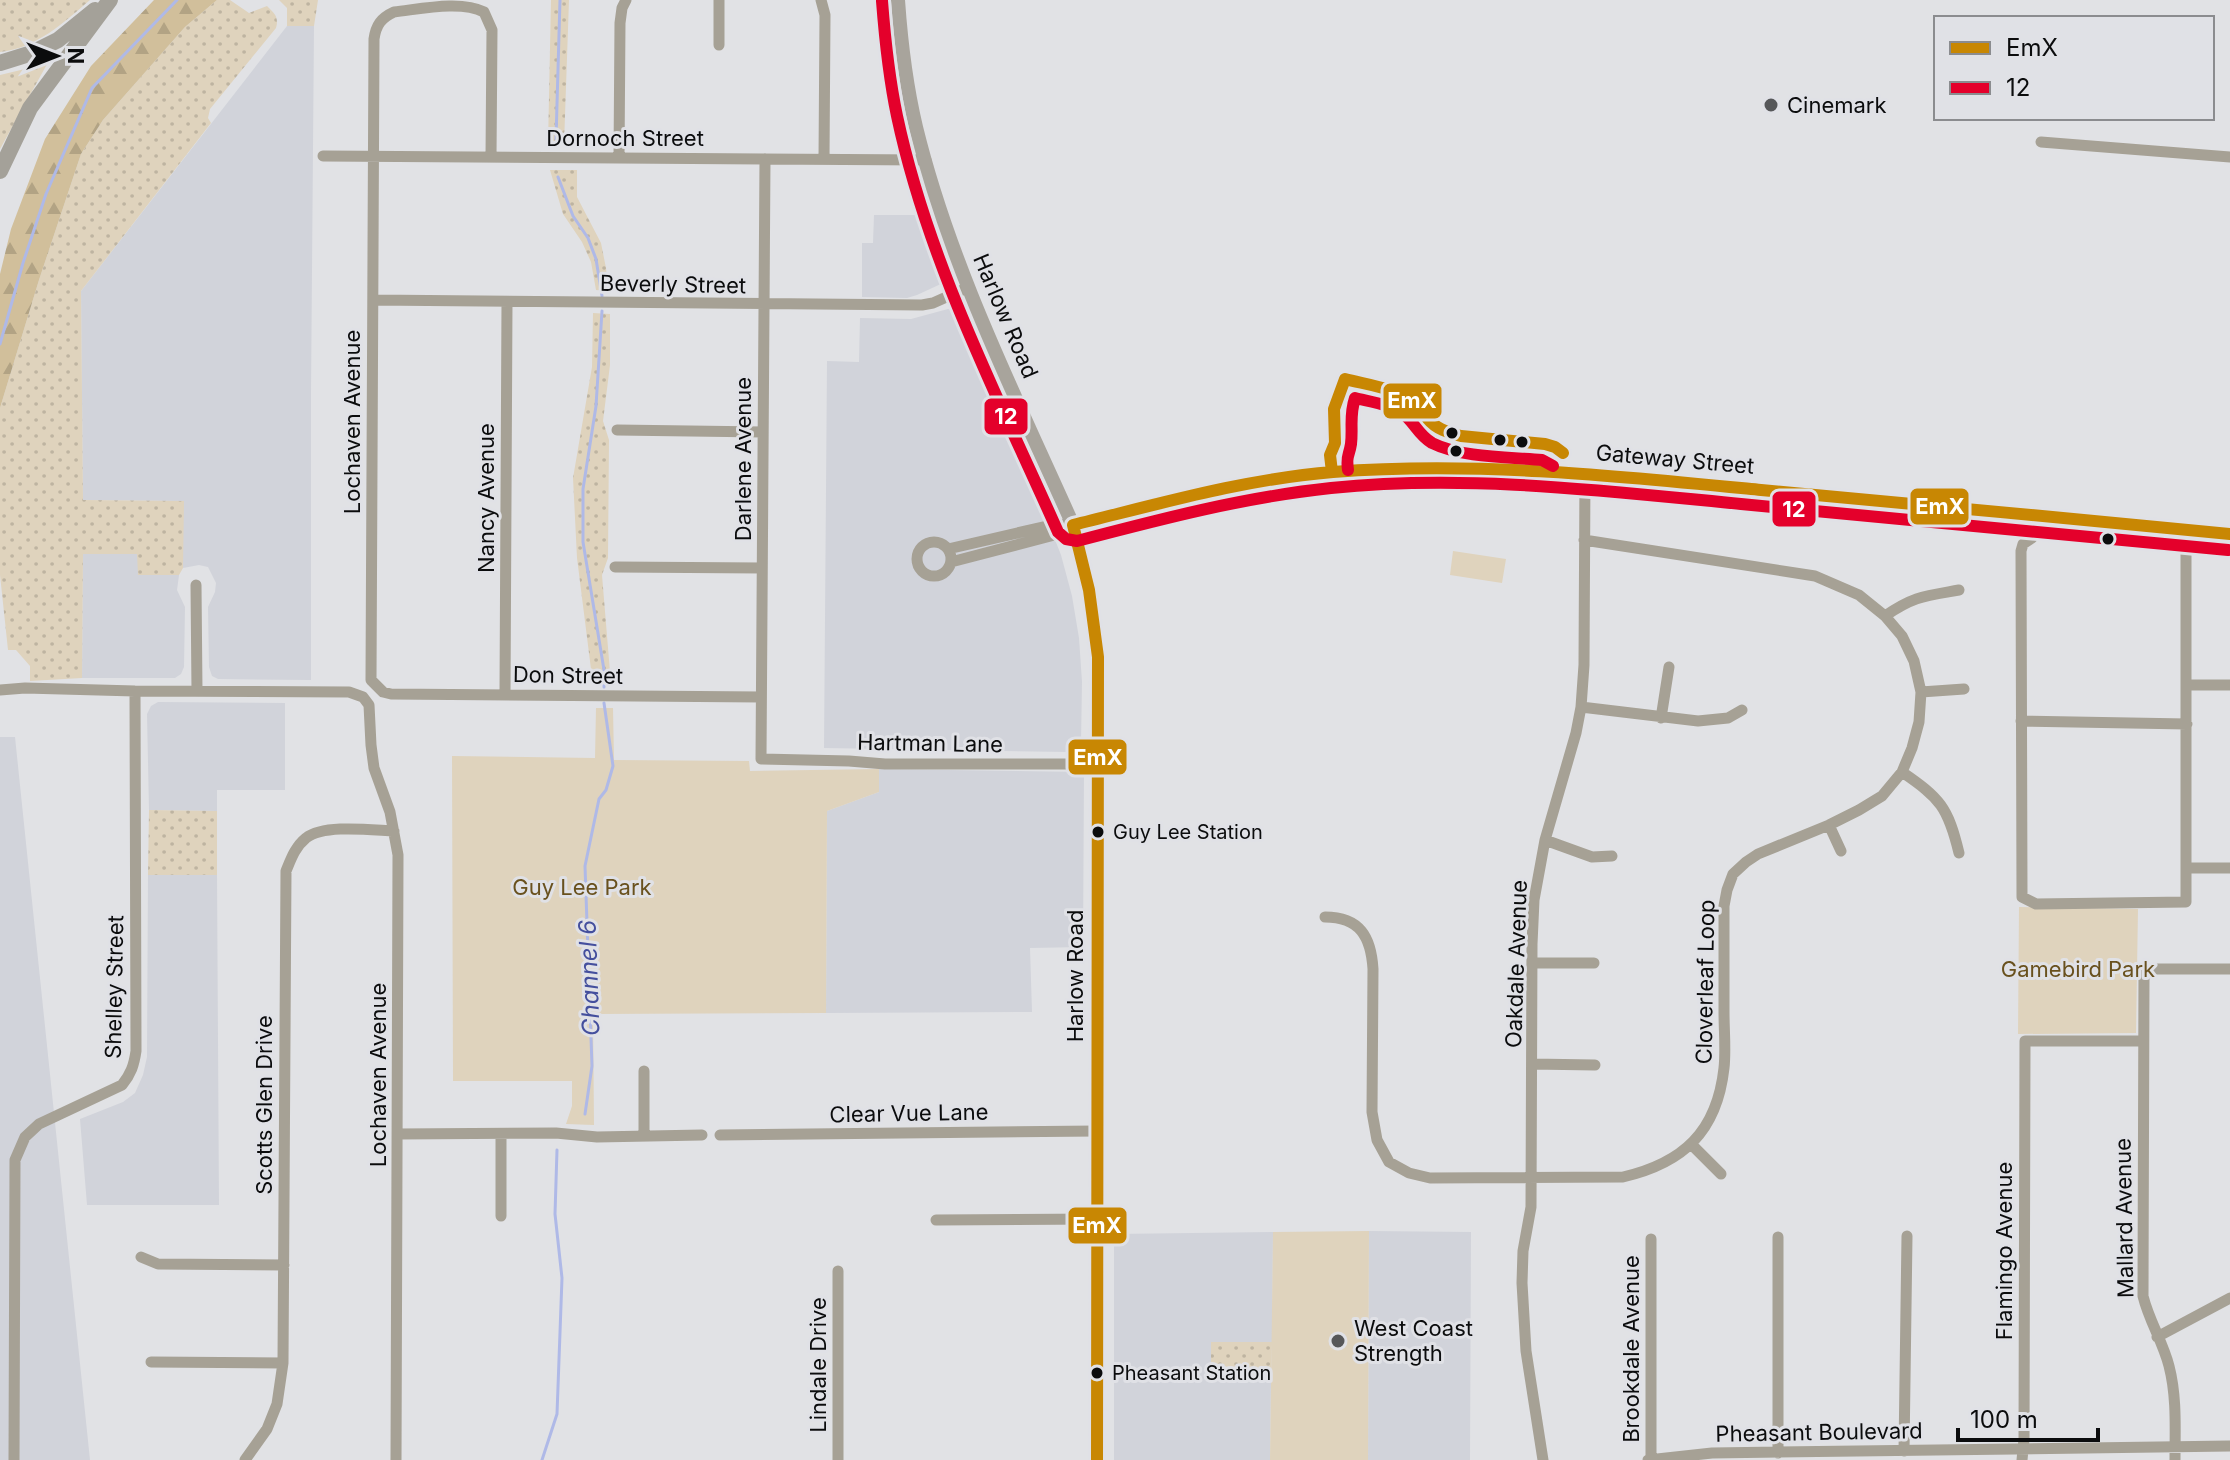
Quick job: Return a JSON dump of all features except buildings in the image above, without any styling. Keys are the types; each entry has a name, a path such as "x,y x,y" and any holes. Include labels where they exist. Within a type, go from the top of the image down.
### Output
{"highway":[{"path":"0,63 32,53 58,40 109,0"},
{"path":"0,171 30,108 109,0"}],"main road":[{"name":"Harlow Road","path":"898,0 905,71 926,160 969,287 1073,525 1095,626 1098,672 1097,1460"},
{"name":"Gateway Street","path":"1073,525 1228,488 1332,472 1448,467 1585,473 2230,534"}],"street":[{"path":"619,157 620,23 626,0"},
{"path":"719,0 719,45"},
{"path":"821,0 825,15 824,159"},
{"name":"Lochaven Avenue","path":"376,687 370,670 373,156 374,39 380,21 394,12 468,4 484,12 492,30 491,157"},
{"path":"2041,142 2230,157"},
{"name":"Dornoch Street","path":"323,156 926,160"},
{"name":"Darlene Avenue","path":"761,759 765,159"},
{"name":"Beverly Street","path":"373,300 922,305 969,287"},
{"name":"Nancy Avenue","path":"505,694 507,302"},
{"path":"617,430 763,432"},
{"name":"Oakdale Avenue","path":"1543,1460 1526,1351 1522,1283 1523,1251 1531,1207 1534,900 1545,840 1581,707 1585,473"},
{"name":"Gateway Street","path":"948,549 1056,524 1073,525"},
{"name":"Gateway Street","path":"951,562 1062,533 1073,525"},
{"path":"2032,538 2023,544 2021,551 2022,897 2036,904 2186,902 2186,552"},
{"name":"Cloverleaf Loop","path":"1325,917 1340,917 1355,924 1368,939 1372,952 1372,1112 1377,1140 1389,1162 1409,1173 1430,1178 1623,1177 1649,1171 1670,1161 1691,1144 1709,1120 1720,1094 1724,1066 1724,906 1733,874 1758,854 1829,825 1882,796 1902,772 1912,748 1919,722 1921,692 1914,661 1902,636 1885,616 1859,595 1815,576 1584,540"},
{"path":"930,542 937,542 948,549 951,562 944,573 931,577 920,570 917,563 920,550 930,542"},
{"path":"615,567 762,568"},
{"path":"0,690 197,691 196,585"},
{"path":"1885,616 1919,596 1959,590"},
{"path":"1661,718 1669,667"},
{"path":"2186,685 2230,685"},
{"name":"Don Street","path":"376,687 391,694 761,697"},
{"path":"1921,692 1964,689"},
{"name":"Shelley Street","path":"14,1460 15,1160 19,1147 39,1124 114,1091 129,1077 136,1051 135,691"},
{"name":"Lochaven Avenue","path":"197,691 349,692 363,697 369,705 374,768 394,831 398,855 396,1460"},
{"path":"1581,707 1698,721 1728,718 1742,710"},
{"path":"2021,721 2187,724"},
{"name":"Hartman Lane","path":"761,759 885,764 1098,764"},
{"path":"1902,772 1928,790 1944,808 1959,853"},
{"path":"1829,825 1841,851"},
{"name":"Scotts Glen Drive","path":"245,1460 267,1429 277,1404 283,1363 286,871 294,851 317,832 394,831"},
{"path":"1545,840 1592,857 1612,856"},
{"path":"2186,868 2230,868"},
{"path":"1532,963 1594,963"},
{"name":"Mallard Avenue","path":"2175,1454 2174,1389 2168,1362 2147,1316 2143,1296 2144,969 2230,969"},
{"name":"Flamingo Avenue","path":"2022,1455 2025,1041 2143,1041"},
{"path":"1532,1064 1595,1065"},
{"path":"644,1071 644,1136"},
{"name":"Clear Vue Lane","path":"720,1135 1097,1131"},
{"path":"398,1134 702,1135"},
{"path":"501,1134 501,1216"},
{"path":"1691,1144 1721,1174"},
{"path":"936,1220 1097,1219"},
{"path":"1907,1236 1910,1454"},
{"path":"1778,1237 1778,1453"},
{"name":"Brookdale Avenue","path":"1650,1460 1651,1239"},
{"path":"141,1257 158,1264 284,1265"},
{"name":"Lindale Drive","path":"838,1271 838,1460"},
{"path":"2157,1337 2230,1298"},
{"path":"151,1362 283,1363"},
{"name":"Pheasant Boulevard","path":"1650,1460 1712,1453 1778,1453 1792,1456 2175,1454 2230,1446"}],"shaded area":[{"path":"287,26 314,26 311,680 218,679 212,676 209,667 208,607 216,583 208,567 183,568 183,501 83,500 81,291"},
{"path":"874,215 924,215 945,277 943,283 907,298 862,297 862,243 873,243"},
{"path":"948,309 960,316 1061,555 1079,638 1082,682 1081,743 1076,750 1069,752 824,748 827,361 859,362 860,318 911,319"},
{"path":"83,554 138,554 138,575 179,575 177,590 185,607 184,667 181,674 175,678 82,678"},
{"path":"158,702 285,703 285,790 217,790 217,811 149,810 147,714 151,706"},
{"path":"0,737 15,737 90,1460 0,1460"},
{"path":"879,769 1084,772 1083,947 1030,948 1032,1012 826,1013 827,811 879,792"},
{"path":"148,875 217,875 219,1205 87,1205 80,1119 123,1102 135,1093 147,1057"},
{"path":"1369,1231 1471,1232 1470,1460 1368,1460"},
{"path":"1273,1232 1272,1342 1211,1343 1211,1381 1271,1381 1270,1460 1114,1460 1114,1234"}],"green space":[{"path":"0,0 90,0 38,40 0,52"},
{"path":"154,0 217,0 185,27 103,120 81,154 0,408 0,274 11,229 45,139 91,66"},
{"path":"217,0 230,0 249,13 267,6 276,16 276,28 210,109 208,118 211,123 81,291 83,500 184,501 183,568 179,575 138,575 137,554 83,554 82,678 30,681 30,666 16,650 8,650 0,575 0,408 81,154 103,120 185,27"},
{"path":"279,0 318,0 314,26 287,26 287,8"},
{"path":"551,0 569,0 564,145 548,145"},
{"path":"51,57 0,149 0,75 29,68"},
{"path":"550,170 577,170 577,197 601,243 608,291 596,290 591,262 563,214"},
{"path":"593,313 610,314 610,365 603,421 609,440 608,558 602,575 611,684 593,685 577,558 573,478 592,367"},
{"path":"1453,551 1506,559 1502,583 1450,575"},
{"name":"Guy Lee Park","path":"596,708 613,708 614,760 749,761 750,771 879,769 879,792 827,811 826,1013 593,1014 594,1125 566,1124 572,1106 572,1081 453,1081 452,756 595,758"},
{"path":"149,810 217,811 217,875 148,875"},
{"name":"Gamebird Park","path":"2019,907 2138,909 2136,1033 2018,1034"},
{"path":"1369,1231 1368,1460 1270,1460 1273,1232"},
{"path":"1211,1342 1272,1342 1271,1381 1211,1381"}],"waterway":[{"path":"0,344 46,194 92,88 177,0"},
{"name":"Channel 6","path":"556,139 560,0"},
{"name":"Channel 6","path":"558,177 573,216 588,238 596,259 602,296"},
{"name":"Channel 6","path":"602,311 596,406 583,489 583,542 604,670 604,687"},
{"name":"Channel 6","path":"585,1114 592,1066 585,866 599,799 606,790 613,766 604,703"},
{"name":"Channel 6","path":"542,1460 557,1414 562,1278 555,1214 557,1150"}],"transit line":[{"name":"12","path":"882,1 897,116 927,224 989,380 1058,532 1066,539 1077,541 1203,510 1299,492 1382,484 1485,483 2228,550"},
{"name":"EmX","path":"1332,472 1330,455 1335,443 1334,409 1345,379 1401,394 1419,406 1428,419 1443,430 1461,436 1545,444 1563,453"},
{"name":"12","path":"1348,470 1355,398 1396,410 1407,417 1428,440 1444,448 1486,456 1542,460 1553,466"},
{"name":"EmX","path":"1073,525 1267,480 1333,472 1440,468 1601,475 2230,534"},
{"name":"EmX","path":"1073,525 1089,590 1098,657 1097,1460"}],"place":[{"name":"Cinemark","path":"1771,105"},
{"name":"Guy Lee Station","path":"1098,832"},
{"name":"West Coast Strength","path":"1338,1341"},
{"name":"Pheasant Station","path":"1097,1373"}]}
